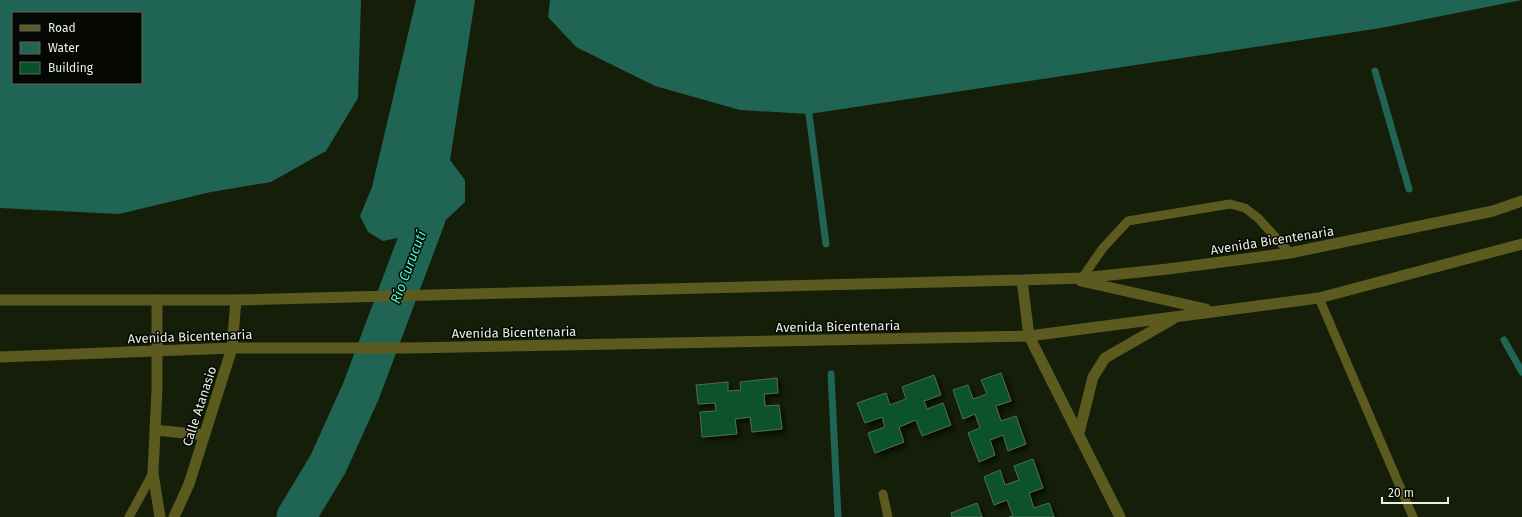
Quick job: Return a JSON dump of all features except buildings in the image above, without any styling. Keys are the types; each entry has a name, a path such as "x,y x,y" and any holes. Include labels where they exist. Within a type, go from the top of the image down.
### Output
{"street":[{"name":"Avenida Bicentenaria","path":"0,300 236,300 1082,278 1168,269 1290,253 1493,211 1522,201"},
{"name":"Avenida Bicentenaria","path":"0,357 232,348 409,348 1029,336 1319,298 1522,244"},
{"path":"1070,278 1215,311"},
{"path":"1022,280 1029,336 1120,517"},
{"path":"157,300 153,473 160,517"},
{"name":"Calle Atanasio","path":"174,517 189,484 232,348 236,300"},
{"path":"1079,433 1093,377 1105,358 1179,316"},
{"path":"155,430 204,435"}],"lane":[{"path":"1082,278 1103,248 1128,221 1230,204 1245,208 1258,218 1290,253"},
{"path":"1319,298 1413,517"},
{"path":"129,517 153,473"},
{"path":"883,494 888,517"}],"water":[{"path":"0,0 361,0 358,98 326,151 271,182 211,192 119,214 0,208"},
{"path":"416,0 475,0 450,160 465,180 465,202 447,219 406,236 383,241 368,232 360,216 372,187"},
{"path":"550,0 1522,0 1381,28 809,114 740,110 655,86 576,47 548,17"}],"waterway":[{"path":"1375,71 1409,189"},
{"path":"809,114 826,244"},
{"name":"Río Curucutí","path":"296,517 328,464 361,391 426,218 437,177"},
{"path":"1504,340 1522,372"},
{"path":"831,374 838,517"}]}
